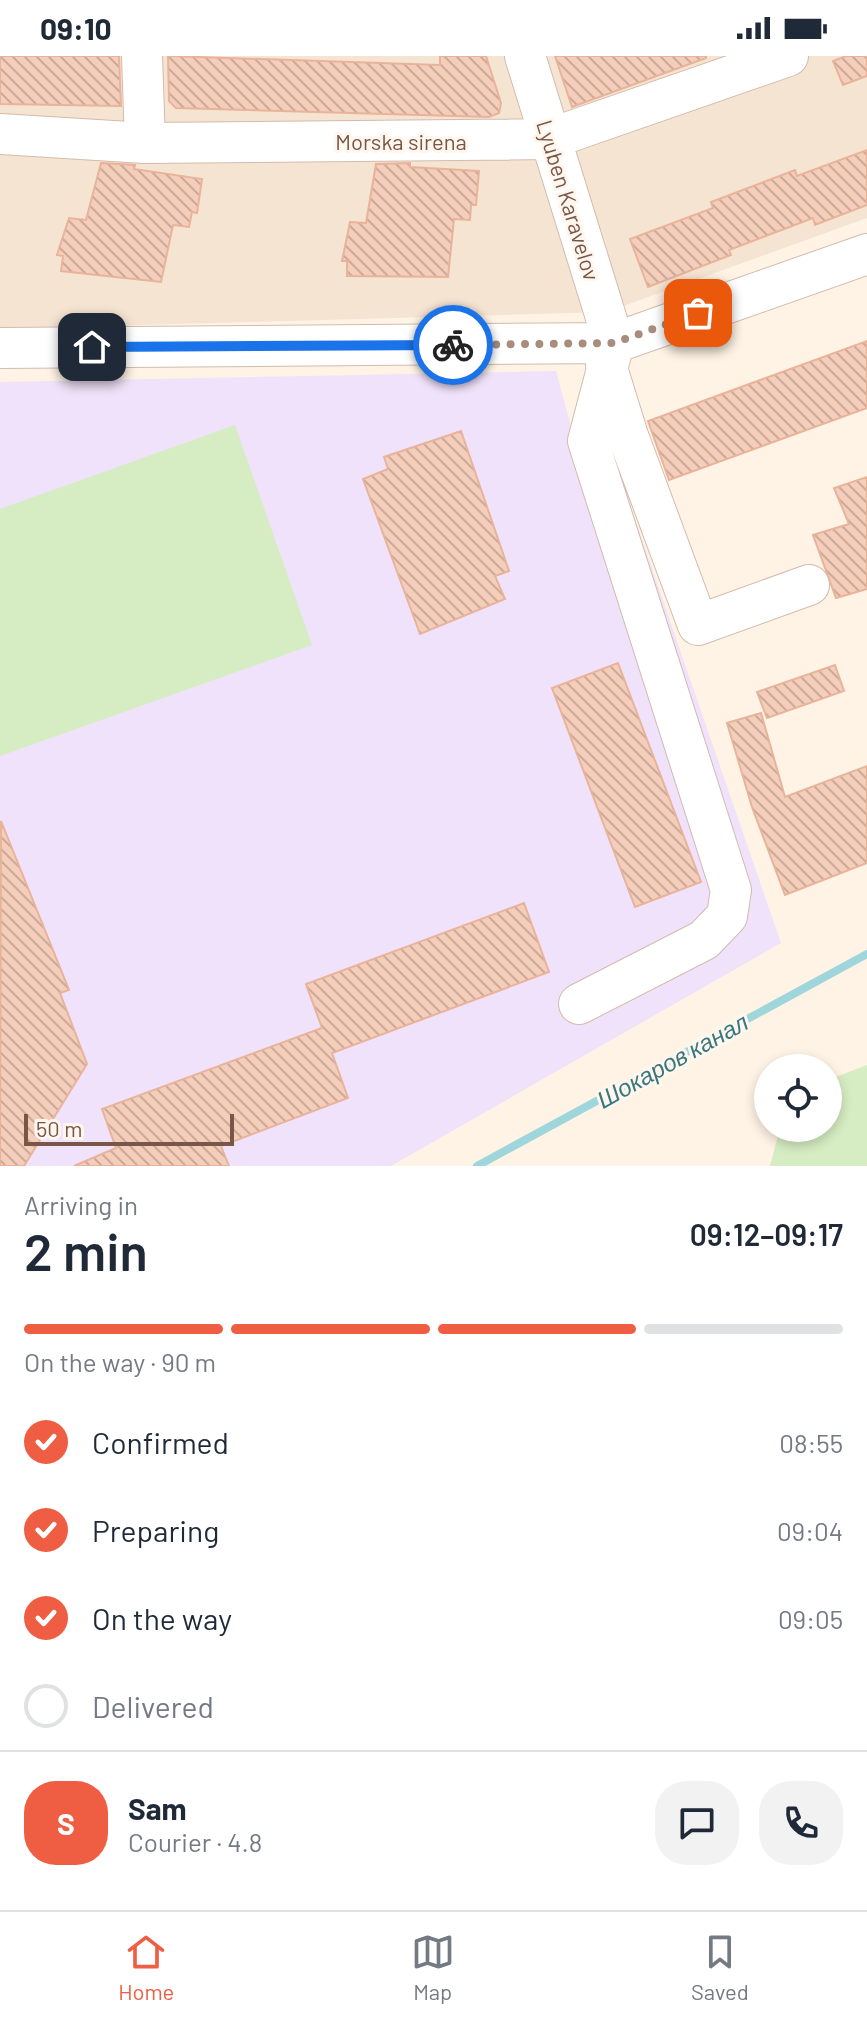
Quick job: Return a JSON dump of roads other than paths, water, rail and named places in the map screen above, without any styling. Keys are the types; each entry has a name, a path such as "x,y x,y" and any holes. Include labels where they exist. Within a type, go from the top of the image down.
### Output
{"street":[{"path":"142,56 145,143"},
{"name":"Lyuben Karavelov","path":"525,56 610,354 628,436 698,625 809,585"},
{"name":"Morska sirena","path":"0,134 145,143 549,139 788,56"},
{"path":"0,348 610,354 867,254"},
{"path":"579,1004 704,940 727,916 731,890 588,441 610,354"}],"waterway":[{"name":"Шокаров канал","path":"477,1166 867,954"}]}
